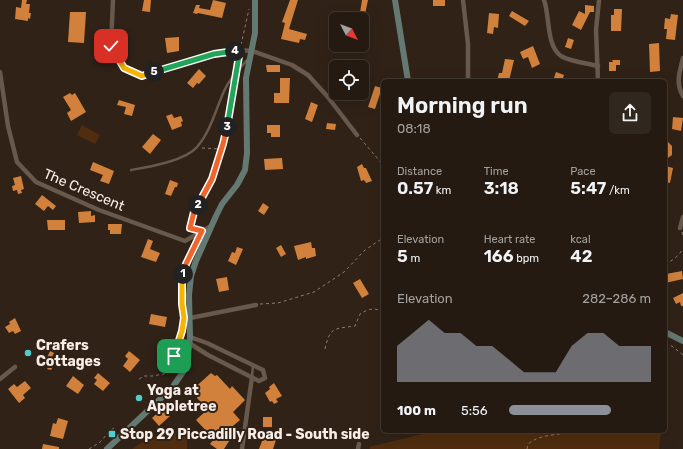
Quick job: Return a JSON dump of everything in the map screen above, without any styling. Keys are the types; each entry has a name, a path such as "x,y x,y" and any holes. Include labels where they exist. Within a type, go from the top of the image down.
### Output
{"main road":[{"path":"107,449 153,407 177,382 185,369 190,340 189,295 191,276 211,226 222,204 237,185 245,170 247,153 246,78 255,33 255,0"},
{"path":"395,0 408,79"},
{"path":"667,333 683,341"}],"street":[{"path":"113,0 111,46 124,68 142,76 214,54 240,50 251,53 292,65 308,75 327,96 357,135"},
{"path":"463,0 468,44 468,79"},
{"path":"544,0 551,42 555,50 562,56 598,66"},
{"path":"598,79 596,30 599,0"},
{"path":"683,58 678,78 679,90 683,96"},
{"name":"The Crescent","path":"0,72 8,126 17,162 36,182 98,210 185,241 211,226"},
{"path":"680,228 683,217"},
{"path":"190,318 256,305"},
{"path":"190,340 263,370 265,378 259,381 208,355 190,340"},
{"path":"0,379 15,367"},
{"path":"242,449 252,377"}],"lane":[{"path":"131,170 159,165 185,155 196,148 209,128 226,87 251,53"},
{"path":"252,377 253,365"}],"path":[{"path":"138,378 164,374 172,367 184,318 182,304 182,280 186,264 202,231 190,228 194,212 212,179 221,149 232,103 240,50 249,6"},
{"path":"357,135 381,163"},
{"path":"196,148 221,149"},
{"path":"256,305 278,303 314,292 344,272 365,250 381,239"},
{"path":"667,263 680,254 683,249"},
{"path":"325,349 328,336 331,331 338,328 355,326 360,314 368,309 376,309 381,311"},
{"path":"667,345 672,346 683,355"},
{"path":"89,449 99,443 114,428"},
{"path":"527,449 528,444 533,439 565,433"}],"shaded area":[{"path":"82,125 100,135 95,144 77,135"},
{"path":"168,432 179,432 187,438 187,449 132,449 150,437"},
{"path":"427,433 661,433 659,449 370,449 369,447"}],"building":[{"path":"22,0 27,0 26,4 30,4 29,13 31,13 28,21 15,19 16,7 21,8"},
{"path":"144,0 151,0 150,12 142,11"},
{"path":"213,0 226,3 222,18 193,13 196,5 200,5 199,8 210,10"},
{"path":"290,0 298,0 289,29 307,34 305,40 300,39 299,43 281,39 285,23 282,22"},
{"path":"362,0 368,0 365,12 360,12"},
{"path":"433,0 445,0 445,6 433,6"},
{"path":"585,5 594,6 594,12 590,12 581,30 572,25 579,11 585,14"},
{"path":"614,9 622,9 621,31 611,31 611,15 614,15"},
{"path":"512,11 529,21 525,26 509,16"},
{"path":"70,12 86,12 84,43 68,42"},
{"path":"489,13 499,14 498,28 494,27 493,34 487,33"},
{"path":"671,14 678,15 675,40 666,39 667,29 664,29 665,18 670,19"},
{"path":"179,37 179,51 167,53 165,38"},
{"path":"568,38 574,40 571,49 565,47"},
{"path":"659,43 660,71 650,72 649,44"},
{"path":"533,46 540,64 532,68 528,57 523,59 520,52"},
{"path":"505,59 514,60 509,79 498,79 499,73 502,73"},
{"path":"612,60 620,60 620,65 616,65 616,71 609,71 609,62 613,62"},
{"path":"266,65 280,65 280,72 267,72"},
{"path":"199,69 206,76 193,88 187,83"},
{"path":"556,72 564,75 563,79 554,79"},
{"path":"280,78 290,78 289,103 274,103 274,93 280,93"},
{"path":"375,86 381,88 375,109 368,107"},
{"path":"70,93 72,95 75,93 86,112 71,121 67,113 71,110 63,97"},
{"path":"119,100 135,105 132,116 124,114 126,107 117,105"},
{"path":"311,102 318,105 312,122 305,119"},
{"path":"172,114 174,118 181,116 183,121 181,122 182,126 172,130 166,116"},
{"path":"673,117 683,118 681,131 672,129"},
{"path":"327,123 336,124 335,130 326,129"},
{"path":"267,125 280,125 280,137 271,137 271,133 267,133"},
{"path":"153,134 161,140 150,154 142,147"},
{"path":"667,141 672,146 672,155 667,159"},
{"path":"282,158 283,169 265,170 264,159"},
{"path":"93,162 114,171 109,184 100,181 103,175 90,170"},
{"path":"362,164 364,168 366,168 372,181 366,183 364,180 361,181 357,167"},
{"path":"667,166 673,168 670,183 667,182"},
{"path":"21,176 24,189 21,190 22,193 18,194 17,190 13,191 12,186 15,185 13,178"},
{"path":"170,180 178,183 171,196 165,194"},
{"path":"42,195 56,206 53,210 48,206 44,211 35,204"},
{"path":"263,203 269,207 264,215 258,211"},
{"path":"91,211 91,216 95,215 95,222 79,223 78,212"},
{"path":"47,220 65,220 65,230 48,230"},
{"path":"108,224 122,224 121,234 110,234"},
{"path":"148,239 153,241 150,249 160,253 156,262 141,257"},
{"path":"311,242 312,248 315,248 316,256 298,260 294,246"},
{"path":"281,245 286,254 281,257 276,248"},
{"path":"237,247 243,249 236,265 228,261 232,252 235,253"},
{"path":"682,271 683,279 667,283 667,274"},
{"path":"227,277 229,290 219,292 216,279"},
{"path":"360,279 369,294 362,298 353,283"},
{"path":"683,293 683,306 681,306 680,302 676,304 673,298"},
{"path":"151,314 167,317 165,327 149,324"},
{"path":"15,318 21,331 15,334 13,331 9,333 5,327"},
{"path":"50,351 54,353 52,357 57,359 51,370 47,369 51,362 46,360"},
{"path":"129,351 140,360 130,372 123,366 128,359 125,356"},
{"path":"98,373 110,383 103,391 94,384 97,380 94,378"},
{"path":"211,373 215,376 217,375 230,389 232,386 245,400 233,412 240,420 227,431 233,435 224,449 217,449 210,444 214,439 196,420 208,409 197,398 198,396 192,390"},
{"path":"73,376 84,385 78,394 66,386"},
{"path":"25,381 31,388 23,395 25,398 19,403 8,389 14,384 17,387"},
{"path":"274,383 282,396 276,399 278,402 274,404 272,401 270,402 265,393"},
{"path":"163,408 170,416 159,426 152,418"},
{"path":"263,417 272,417 272,427 263,427"},
{"path":"58,418 68,421 63,439 50,436 53,423 56,424"},
{"path":"264,436 276,440 273,449 259,449"},
{"path":"43,444 59,447 59,449 42,449"}],"place":[{"name":"Crafers Cottages","path":"28,353"},
{"name":"Yoga at Appletree","path":"139,398"},
{"name":"Stop 29 Piccadilly Road - South side","path":"112,434"}],"route":[{"path":"111,46 124,68 142,76 214,54 240,50 232,103 223,144 212,179 194,212 190,228 202,231 186,264 182,280 182,304 184,318 182,331 174,356"}]}
